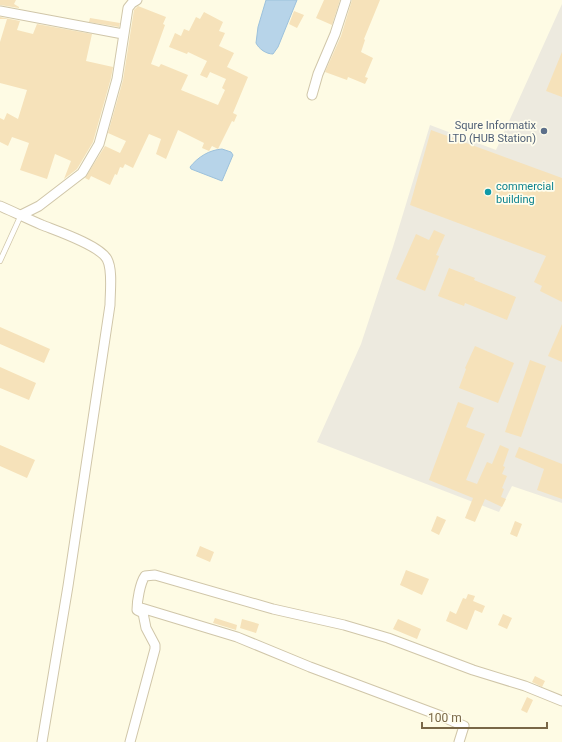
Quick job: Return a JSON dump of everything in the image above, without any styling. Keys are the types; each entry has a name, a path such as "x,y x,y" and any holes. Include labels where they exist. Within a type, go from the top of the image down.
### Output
{"street":[{"path":"21,215 39,206 82,173 91,159 99,144 117,79 128,8 137,0"},
{"path":"312,95 318,74 335,34 346,0"},
{"path":"0,11 123,34"},
{"path":"0,206 79,240 102,252 108,259 111,273 110,305 68,586 42,742"},
{"path":"130,742 155,649 155,645 146,628 143,613 137,610 143,578 147,575 155,575 273,609 344,625 388,638 562,701"},
{"path":"137,607 237,637 310,667 442,716 464,726 459,742"}],"lane":[{"path":"0,261 21,215"}],"shaded area":[{"path":"562,4 562,503 512,486 499,512 317,442 361,344 393,247 430,125 496,150"}],"water":[{"path":"266,0 297,0 278,47 273,54 263,51 256,43 258,27"},
{"path":"222,149 231,152 233,155 222,181 191,169 190,167 193,163 200,157"}],"building":[{"path":"0,0 16,0 14,4 19,8 0,5"},
{"path":"324,0 340,0 332,25 316,18"},
{"path":"352,0 380,0 364,39 361,52 373,58 365,77 368,78 365,84 348,77 347,80 325,72 341,36"},
{"path":"138,6 166,17 163,24 165,25 151,64 159,67 161,64 188,75 181,90 218,105 225,90 222,88 226,79 210,72 207,78 200,75 207,61 188,52 187,54 169,47 175,33 181,36 184,29 189,31 196,17 200,19 204,12 223,22 219,31 225,33 219,46 234,53 227,67 248,77 233,113 237,115 234,122 232,121 218,149 212,146 209,151 202,148 204,143 178,130 166,159 156,154 161,139 149,134 133,168 125,164 123,168 120,167 117,175 115,174 110,185 91,176 89,180 85,178 105,146 120,153 126,141 108,133 123,80 134,10"},
{"path":"294,11 304,15 297,28 289,24"},
{"path":"0,17 20,21 17,30 33,34 37,24 92,34 86,61 113,67 93,142 77,169 64,179 71,161 55,154 47,179 20,170 29,143 12,137 8,146 0,142 0,118 4,120 7,113 18,119 27,90 0,83 0,42 7,19 0,19"},
{"path":"90,18 120,23 119,27 89,22"},
{"path":"562,52 562,97 546,91"},
{"name":"commercial building","path":"431,130 562,178 562,302 540,291 542,286 534,282 546,256 410,205"},
{"path":"434,230 445,235 436,255 439,256 425,291 396,279 416,234 429,240"},
{"path":"449,268 516,297 507,320 465,303 464,306 438,296"},
{"path":"562,324 562,362 548,356"},
{"path":"0,327 50,349 44,363 0,344"},
{"path":"475,346 514,363 498,403 459,388 466,369 465,368"},
{"path":"530,360 546,366 521,437 505,432"},
{"path":"0,367 36,383 29,400 0,388"},
{"path":"458,402 474,408 466,427 485,434 466,480 477,484 487,462 492,464 500,445 509,449 502,474 507,476 502,488 504,489 501,497 506,499 502,507 485,499 475,522 465,518 473,498 429,480"},
{"path":"0,445 35,460 27,478 0,466"},
{"path":"519,447 562,464 562,499 537,490 544,469 515,457"},
{"path":"437,516 446,520 439,535 431,531"},
{"path":"515,521 522,524 517,537 510,534"},
{"path":"200,546 214,552 210,562 196,556"},
{"path":"406,570 429,579 422,595 400,585"},
{"path":"468,594 475,596 473,601 485,606 482,613 475,610 467,630 446,621 450,611 456,614 463,598 466,599"},
{"path":"503,614 512,618 507,629 498,625"},
{"path":"215,618 237,625 236,630 213,623"},
{"path":"242,619 259,624 256,633 240,628"},
{"path":"398,619 421,629 417,639 393,629"},
{"path":"535,676 545,681 542,687 532,682"},
{"path":"527,697 533,700 527,713 521,710"}],"place":[{"name":"Squre Informatix LTD (HUB Station)","path":"544,131"},
{"name":"commercial building","path":"488,192"}]}
